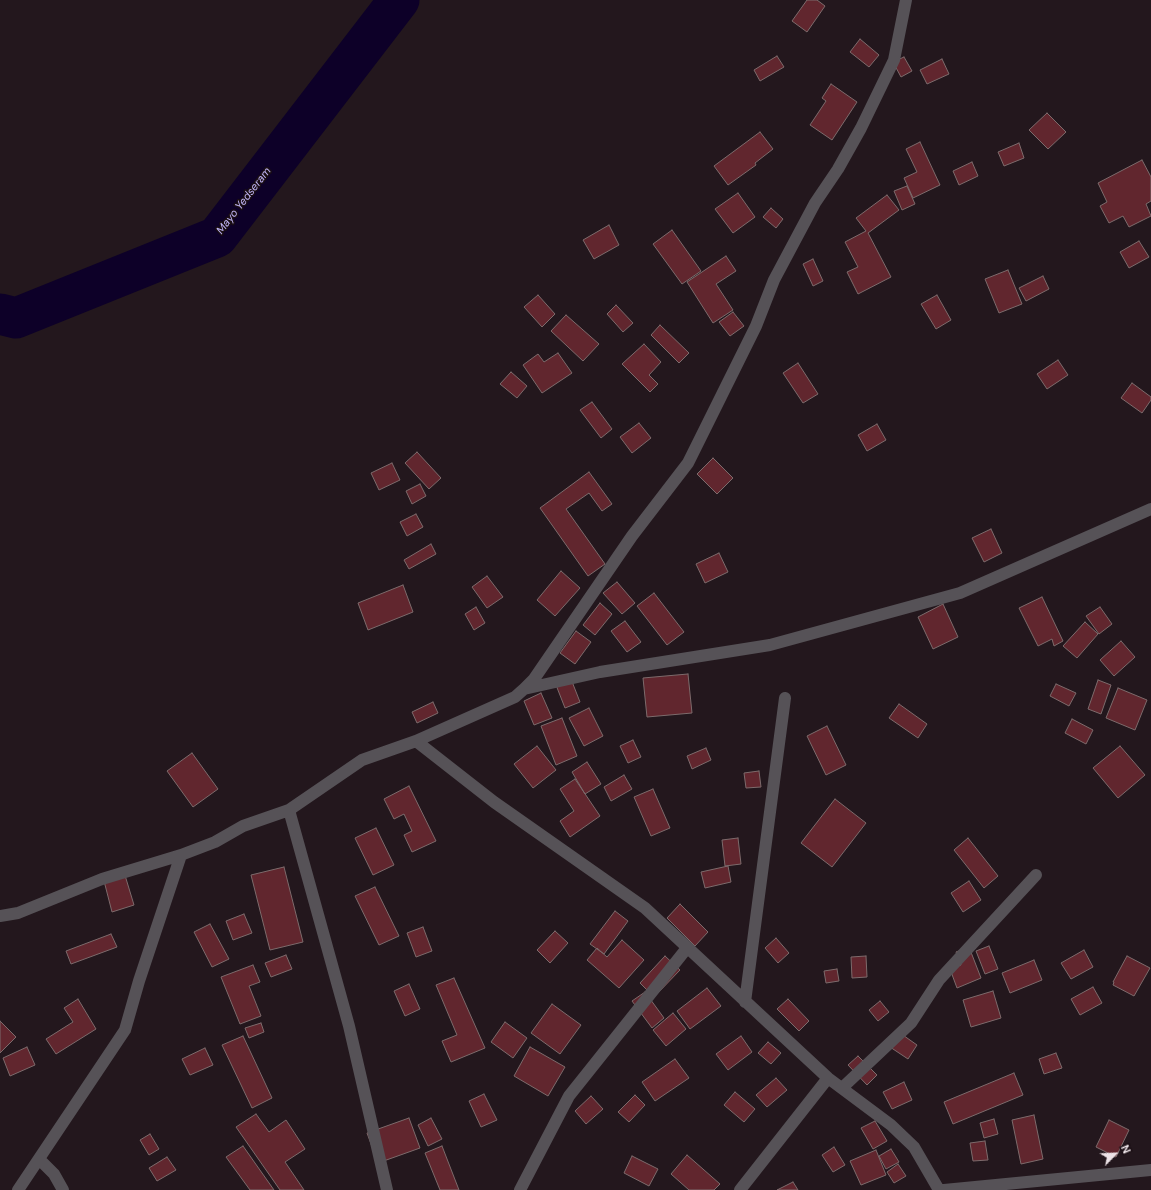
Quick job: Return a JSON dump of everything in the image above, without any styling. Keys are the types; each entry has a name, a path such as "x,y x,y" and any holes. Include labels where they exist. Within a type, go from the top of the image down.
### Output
{"street":[{"path":"0,916 18,913 102,879 181,855 215,842 243,826 289,810 362,760 416,741 515,697 534,679 632,536 688,463 756,326 774,280 815,202 838,169 861,128 894,60 906,0"},
{"path":"524,689 600,672 770,645 960,593 1151,509"},
{"path":"745,1002 785,698"},
{"path":"416,741 494,802 645,908 828,1078 891,1125 914,1147 939,1190"},
{"path":"289,810 349,1026 383,1188"},
{"path":"18,1190 125,1030 139,981 181,855"},
{"path":"842,1088 911,1023 939,980 1036,875"},
{"path":"520,1190 569,1096 687,948"},
{"path":"740,1190 828,1078"},
{"path":"40,1159 54,1174 63,1190"},
{"path":"944,1190 1151,1170"}],"building":[{"path":"807,0 817,0 825,6 807,32 792,21"},
{"path":"860,39 879,55 869,67 850,52"},
{"path":"777,56 784,67 760,81 754,70"},
{"path":"904,57 912,71 901,77 893,62"},
{"path":"942,59 949,74 927,84 920,70"},
{"path":"831,84 857,102 832,140 810,125 826,101 822,98"},
{"path":"1047,113 1066,132 1048,149 1029,130"},
{"path":"760,132 773,149 755,163 756,165 728,185 714,166"},
{"path":"920,142 940,185 913,198 904,178 917,172 906,149"},
{"path":"1019,143 1024,158 1004,166 998,152"},
{"path":"1142,160 1151,177 1151,201 1146,204 1151,216 1129,227 1123,216 1109,223 1100,206 1107,202 1098,183"},
{"path":"972,162 978,176 959,185 953,171"},
{"path":"907,186 915,204 902,210 894,191"},
{"path":"738,193 755,217 733,233 715,209"},
{"path":"887,195 899,210 868,233 891,277 858,294 847,272 858,267 845,242 866,231 856,218"},
{"path":"771,208 783,219 776,228 763,217"},
{"path":"609,225 619,245 594,259 583,240"},
{"path":"672,230 701,271 682,284 653,244"},
{"path":"1139,241 1149,257 1129,268 1120,252"},
{"path":"726,256 736,271 716,284 733,310 713,323 687,282"},
{"path":"813,259 823,281 813,286 803,264"},
{"path":"1008,270 1022,304 999,313 985,279"},
{"path":"1043,276 1049,289 1026,301 1019,288"},
{"path":"538,295 555,314 542,327 524,307"},
{"path":"937,295 951,320 936,329 921,304"},
{"path":"616,305 633,323 623,332 607,314"},
{"path":"733,312 744,326 730,336 719,322"},
{"path":"566,315 599,344 583,361 551,331"},
{"path":"660,325 689,353 679,363 651,335"},
{"path":"644,344 661,362 649,375 658,384 650,392 622,364"},
{"path":"558,353 572,373 542,393 523,365 538,354 544,362"},
{"path":"1058,360 1068,375 1047,389 1037,374"},
{"path":"798,363 818,394 803,403 783,373"},
{"path":"511,372 527,386 517,398 500,384"},
{"path":"1132,383 1151,397 1151,400 1142,413 1121,398"},
{"path":"592,402 612,429 601,438 580,410"},
{"path":"639,423 651,438 632,453 620,437"},
{"path":"877,424 886,440 867,451 858,435"},
{"path":"417,452 441,478 429,489 405,463"},
{"path":"713,458 733,478 717,494 697,474"},
{"path":"392,463 400,480 379,490 371,473"},
{"path":"589,472 612,504 602,511 589,493 566,509 605,564 588,576 540,508"},
{"path":"420,484 426,496 412,504 406,491"},
{"path":"416,514 423,527 407,536 400,522"},
{"path":"991,529 1002,553 984,562 972,538"},
{"path":"431,544 436,554 409,569 404,560"},
{"path":"719,553 728,572 705,583 696,564"},
{"path":"561,571 580,588 555,616 537,600"},
{"path":"487,576 503,597 487,608 472,587"},
{"path":"617,582 635,603 622,614 603,593"},
{"path":"403,585 413,612 368,630 358,603"},
{"path":"654,593 684,632 667,645 637,606"},
{"path":"1042,597 1063,641 1054,646 1052,639 1038,646 1019,608"},
{"path":"600,603 612,614 595,635 583,625"},
{"path":"943,604 958,637 933,649 918,617"},
{"path":"476,607 485,623 474,630 465,614"},
{"path":"1100,607 1112,624 1099,634 1086,616"},
{"path":"625,621 641,642 627,652 611,631"},
{"path":"1085,622 1098,634 1077,658 1063,646"},
{"path":"576,631 591,642 575,664 560,653"},
{"path":"1121,641 1135,657 1114,676 1100,660"},
{"path":"688,674 692,713 647,717 643,678"},
{"path":"571,679 580,702 565,708 556,685"},
{"path":"1098,680 1111,685 1101,714 1088,709"},
{"path":"1056,684 1076,693 1069,706 1050,696"},
{"path":"1118,688 1147,700 1135,730 1106,718"},
{"path":"541,693 552,718 534,725 524,701"},
{"path":"433,702 438,713 417,723 412,712"},
{"path":"899,704 927,724 918,738 889,718"},
{"path":"589,708 603,736 584,746 569,718"},
{"path":"562,718 577,756 556,765 541,726"},
{"path":"1072,719 1093,730 1086,744 1065,733"},
{"path":"827,726 846,765 826,775 807,736"},
{"path":"633,740 641,757 628,763 620,746"},
{"path":"537,746 556,770 533,788 514,764"},
{"path":"1120,746 1145,775 1118,798 1093,768"},
{"path":"706,748 711,760 692,769 687,756"},
{"path":"192,753 218,789 193,807 167,771"},
{"path":"587,762 601,784 585,794 572,772"},
{"path":"759,771 761,787 746,788 744,773"},
{"path":"624,775 632,789 611,801 604,787"},
{"path":"575,779 600,816 570,837 560,821 574,811 560,789"},
{"path":"409,786 436,841 412,852 404,835 412,831 404,814 394,819 384,799"},
{"path":"653,789 670,828 651,836 634,797"},
{"path":"835,799 866,823 832,867 801,843"},
{"path":"376,828 394,865 373,875 355,838"},
{"path":"738,838 741,864 725,866 722,840"},
{"path":"968,838 998,876 984,888 954,850"},
{"path":"728,866 731,882 705,888 701,872"},
{"path":"284,867 303,942 270,950 251,875"},
{"path":"124,872 134,905 112,912 103,877"},
{"path":"969,881 981,900 963,912 951,893"},
{"path":"375,887 399,936 379,945 355,896"},
{"path":"680,904 708,932 695,946 667,918"},
{"path":"615,911 628,921 604,954 590,944"},
{"path":"244,914 252,933 233,940 226,921"},
{"path":"210,924 229,959 212,967 194,932"},
{"path":"423,927 432,951 416,957 407,933"},
{"path":"555,931 568,943 550,963 537,950"},
{"path":"111,934 117,947 71,964 66,951"},
{"path":"776,938 789,953 778,963 765,948"},
{"path":"622,940 644,960 619,988 587,960 597,948 607,957"},
{"path":"989,946 998,969 985,974 976,951"},
{"path":"969,947 981,978 957,988 950,969 961,965 956,952"},
{"path":"1084,950 1093,967 1071,979 1061,963"},
{"path":"286,955 292,969 271,977 265,963"},
{"path":"665,956 680,970 654,997 640,983"},
{"path":"866,956 867,977 852,978 851,957"},
{"path":"1127,956 1150,968 1134,996 1113,985 1113,982"},
{"path":"1034,960 1042,980 1010,993 1002,973"},
{"path":"253,965 260,982 249,986 261,1016 240,1024 221,977"},
{"path":"837,969 839,981 826,983 824,971"},
{"path":"454,978 485,1048 451,1062 442,1041 457,1035 436,985"},
{"path":"409,984 420,1009 405,1016 394,991"},
{"path":"1093,987 1102,1003 1080,1015 1071,999"},
{"path":"707,988 721,1006 690,1029 677,1011"},
{"path":"993,991 1001,1018 971,1027 963,1000"},
{"path":"645,992 664,1018 652,1028 632,1001"},
{"path":"78,999 96,1029 56,1054 46,1039 73,1022 64,1008"},
{"path":"788,999 809,1021 799,1031 777,1009"},
{"path":"880,1001 889,1012 878,1021 869,1010"},
{"path":"552,1004 581,1025 560,1054 531,1033"},
{"path":"673,1013 686,1029 666,1046 653,1030"},
{"path":"0,1021 16,1037 0,1053"},
{"path":"505,1022 527,1038 513,1058 491,1042"},
{"path":"261,1023 264,1032 249,1038 245,1028"},
{"path":"900,1033 917,1045 908,1059 890,1047"},
{"path":"243,1036 272,1098 252,1108 222,1045"},
{"path":"741,1036 752,1052 728,1070 716,1054"},
{"path":"768,1042 781,1053 771,1064 758,1053"},
{"path":"27,1047 35,1065 10,1076 3,1058"},
{"path":"530,1047 565,1067 548,1096 514,1076"},
{"path":"205,1048 213,1065 190,1075 182,1059"},
{"path":"1056,1053 1062,1068 1044,1074 1039,1059"},
{"path":"858,1056 877,1075 867,1085 848,1065"},
{"path":"675,1059 689,1078 655,1101 642,1082"},
{"path":"1014,1073 1023,1095 953,1124 944,1102"},
{"path":"776,1078 787,1090 767,1107 756,1095"},
{"path":"904,1082 912,1100 892,1109 883,1092"},
{"path":"735,1092 755,1109 744,1122 724,1105"},
{"path":"484,1094 497,1120 481,1127 469,1101"},
{"path":"635,1095 645,1105 629,1122 618,1112"},
{"path":"591,1096 603,1109 586,1124 575,1111"},
{"path":"256,1114 269,1132 286,1120 305,1149 285,1162 304,1190 280,1190 236,1127"},
{"path":"1034,1115 1043,1159 1021,1164 1012,1120"},
{"path":"409,1118 420,1148 378,1163 367,1133"},
{"path":"431,1118 442,1139 428,1146 418,1125"},
{"path":"994,1119 998,1134 984,1138 980,1123"},
{"path":"1109,1120 1129,1130 1116,1157 1096,1147"},
{"path":"875,1121 887,1141 873,1149 861,1128"},
{"path":"150,1134 159,1149 149,1155 140,1140"},
{"path":"985,1141 988,1160 973,1161 970,1143"},
{"path":"243,1146 274,1190 250,1190 226,1157"},
{"path":"442,1146 459,1190 440,1190 425,1153"},
{"path":"834,1147 845,1165 833,1172 822,1155"},
{"path":"891,1149 899,1162 886,1169 879,1156"},
{"path":"876,1150 886,1175 861,1185 850,1161"},
{"path":"687,1155 720,1184 714,1190 689,1190 671,1174"},
{"path":"632,1156 658,1169 649,1186 624,1173"},
{"path":"167,1157 176,1170 157,1181 149,1168"},
{"path":"898,1164 906,1176 894,1183 887,1172"},
{"path":"793,1182 798,1190 777,1190"}],"waterway":[{"name":"Mayo Yedseram","path":"0,314 16,318 217,237 399,0"}]}
